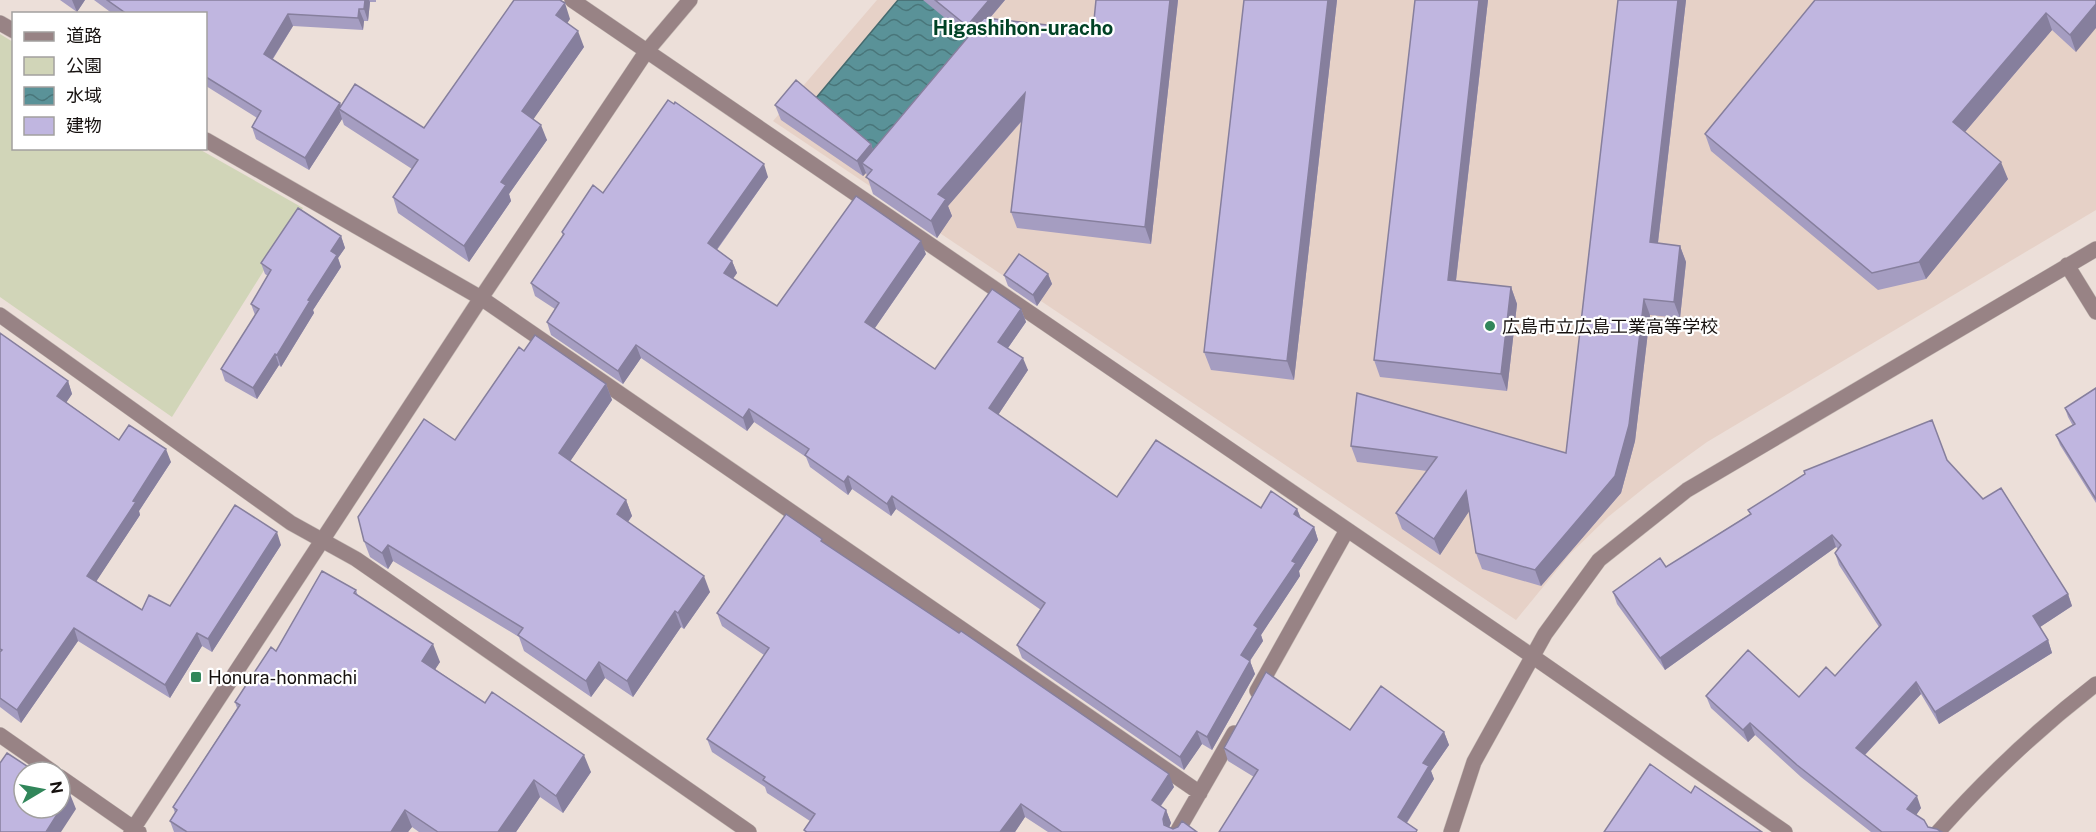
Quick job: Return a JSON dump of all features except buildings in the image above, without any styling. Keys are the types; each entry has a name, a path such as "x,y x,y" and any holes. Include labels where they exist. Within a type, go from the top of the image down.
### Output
{"street":[{"path":"572,0 1532,656 1785,832"},
{"path":"72,786 135,831 481,298 646,52 690,0"},
{"path":"207,141 481,298 1200,793"},
{"path":"1451,832 1474,762 1545,634 1599,560 1688,490 2096,249"},
{"path":"2067,266 2096,312"},
{"path":"0,315 291,524 356,560 749,832"},
{"path":"1251,702 1347,530"},
{"path":"1938,832 1973,792 2062,710 2096,684"},
{"path":"1177,832 1240,722"},
{"path":"0,735 36,760"}],"shaded area":[{"name":"広島市立広島工業高等学校","path":"877,0 2096,0 2096,210 1707,442 1608,517 1570,554 1516,620 773,121"}],"green space":[{"path":"0,34 12,41 12,150 201,150 303,208 172,417 0,297"}],"water":[{"path":"898,0 925,0 980,46 882,164 811,104"}],"place":[{"name":"広島市立広島工業高等学校","path":"1490,326"},
{"name":"Honura-honmachi","path":"196,677"}],"district":[{"name":"Higashihon-uracho","path":"1023,28"}]}
